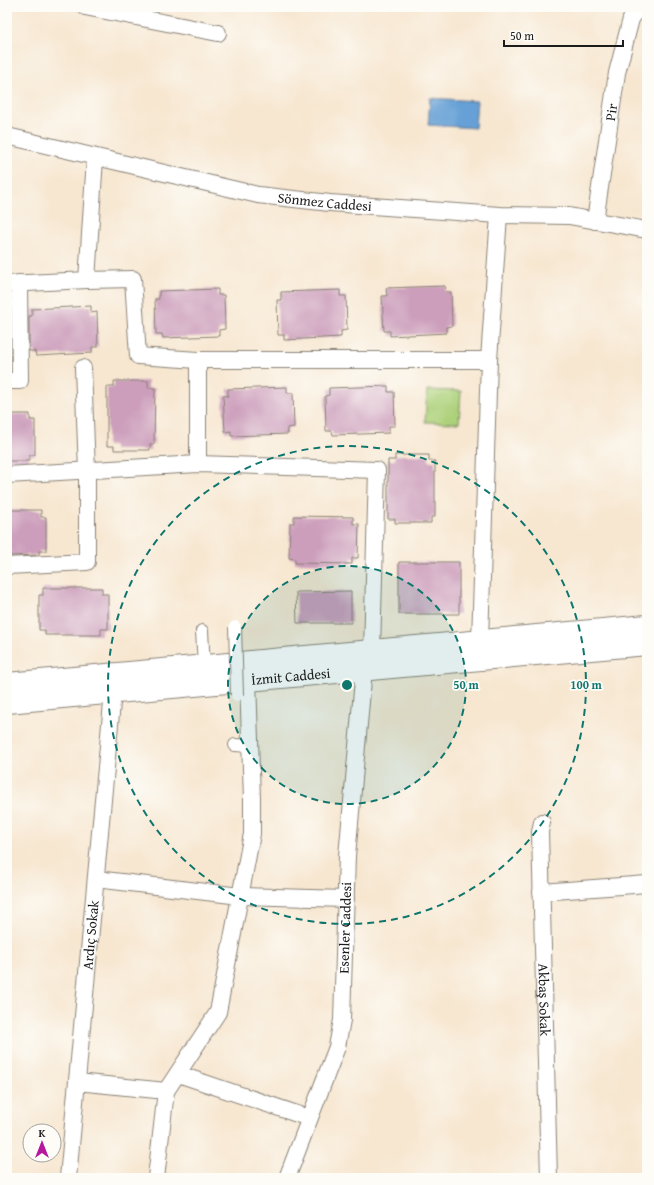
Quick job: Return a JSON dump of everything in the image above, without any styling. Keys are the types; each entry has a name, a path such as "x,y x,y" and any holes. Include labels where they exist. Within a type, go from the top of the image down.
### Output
{"main road":[{"name":"İzmit Caddesi","path":"7,702 113,692 242,688 368,660 480,641 647,626"},
{"name":"İzmit Caddesi","path":"7,684 204,666 368,660 647,644"}],"street":[{"path":"85,7 218,33"},
{"name":"Pir","path":"595,221 617,73 631,19 639,7"},
{"name":"Sönmez Caddesi","path":"7,136 95,158 258,195 330,203 499,215 569,216 647,230"},
{"path":"87,280 95,158"},
{"path":"480,641 489,360 499,215"},
{"path":"7,381 20,381 13,284 87,280 133,279 138,356 198,360 489,360"},
{"path":"7,475 198,464 198,360"},
{"path":"7,566 87,562 87,471 83,368"},
{"name":"Esenler Caddesi","path":"198,464 377,470 368,660 347,856 342,1020 336,1047 287,1178"},
{"path":"156,1178 166,1091 218,1012 252,834 242,746 242,688 235,627"},
{"path":"202,632 204,666"},
{"name":"Ardıç Sokak","path":"68,1178 113,692"},
{"name":"Akbaş Sokak","path":"542,822 540,832 548,1178"},
{"path":"96,879 240,896 346,899"},
{"path":"542,892 647,884"},
{"path":"178,1074 310,1118"},
{"path":"77,1082 166,1091"}],"green space":[{"path":"427,390 461,391 459,423 425,422"}],"water":[{"path":"430,98 477,101 475,128 428,125"}],"building":[{"path":"445,286 446,292 451,292 452,326 446,327 446,333 390,336 390,331 384,331 382,296 387,296 386,288"},
{"path":"218,289 218,295 224,295 225,329 219,330 219,336 163,338 162,334 156,334 155,299 159,299 159,291"},
{"path":"340,290 340,296 346,296 347,330 341,331 341,337 284,340 284,335 278,335 277,300 281,300 281,292"},
{"path":"91,306 91,313 97,312 98,347 92,347 92,353 36,356 35,351 29,351 29,316 32,316 32,309"},
{"path":"114,381 148,381 148,388 155,388 154,444 150,444 150,450 114,450 114,446 107,446 107,387 114,387"},
{"path":"388,386 388,392 394,392 395,426 389,426 389,433 333,435 332,431 326,431 325,396 329,395 329,388"},
{"path":"287,387 287,393 293,393 294,427 287,428 288,434 231,436 231,431 225,432 223,396 228,396 228,389"},
{"path":"7,414 30,414 30,420 35,420 35,455 29,455 29,461 7,461"},
{"path":"395,455 429,455 429,461 435,461 435,517 431,517 431,523 395,523 395,519 388,519 388,460 395,460"},
{"path":"7,510 41,510 41,517 46,517 46,551 39,551 39,555 7,556"},
{"path":"294,516 353,517 353,524 359,524 358,558 352,558 352,564 295,563 295,559 289,558 290,523 294,523"},
{"path":"399,562 459,562 459,614 399,614"},
{"path":"43,588 102,588 102,594 108,594 108,629 101,629 101,635 45,635 45,630 39,630 39,595 43,595"},
{"path":"351,591 351,623 297,623 296,592"}]}
